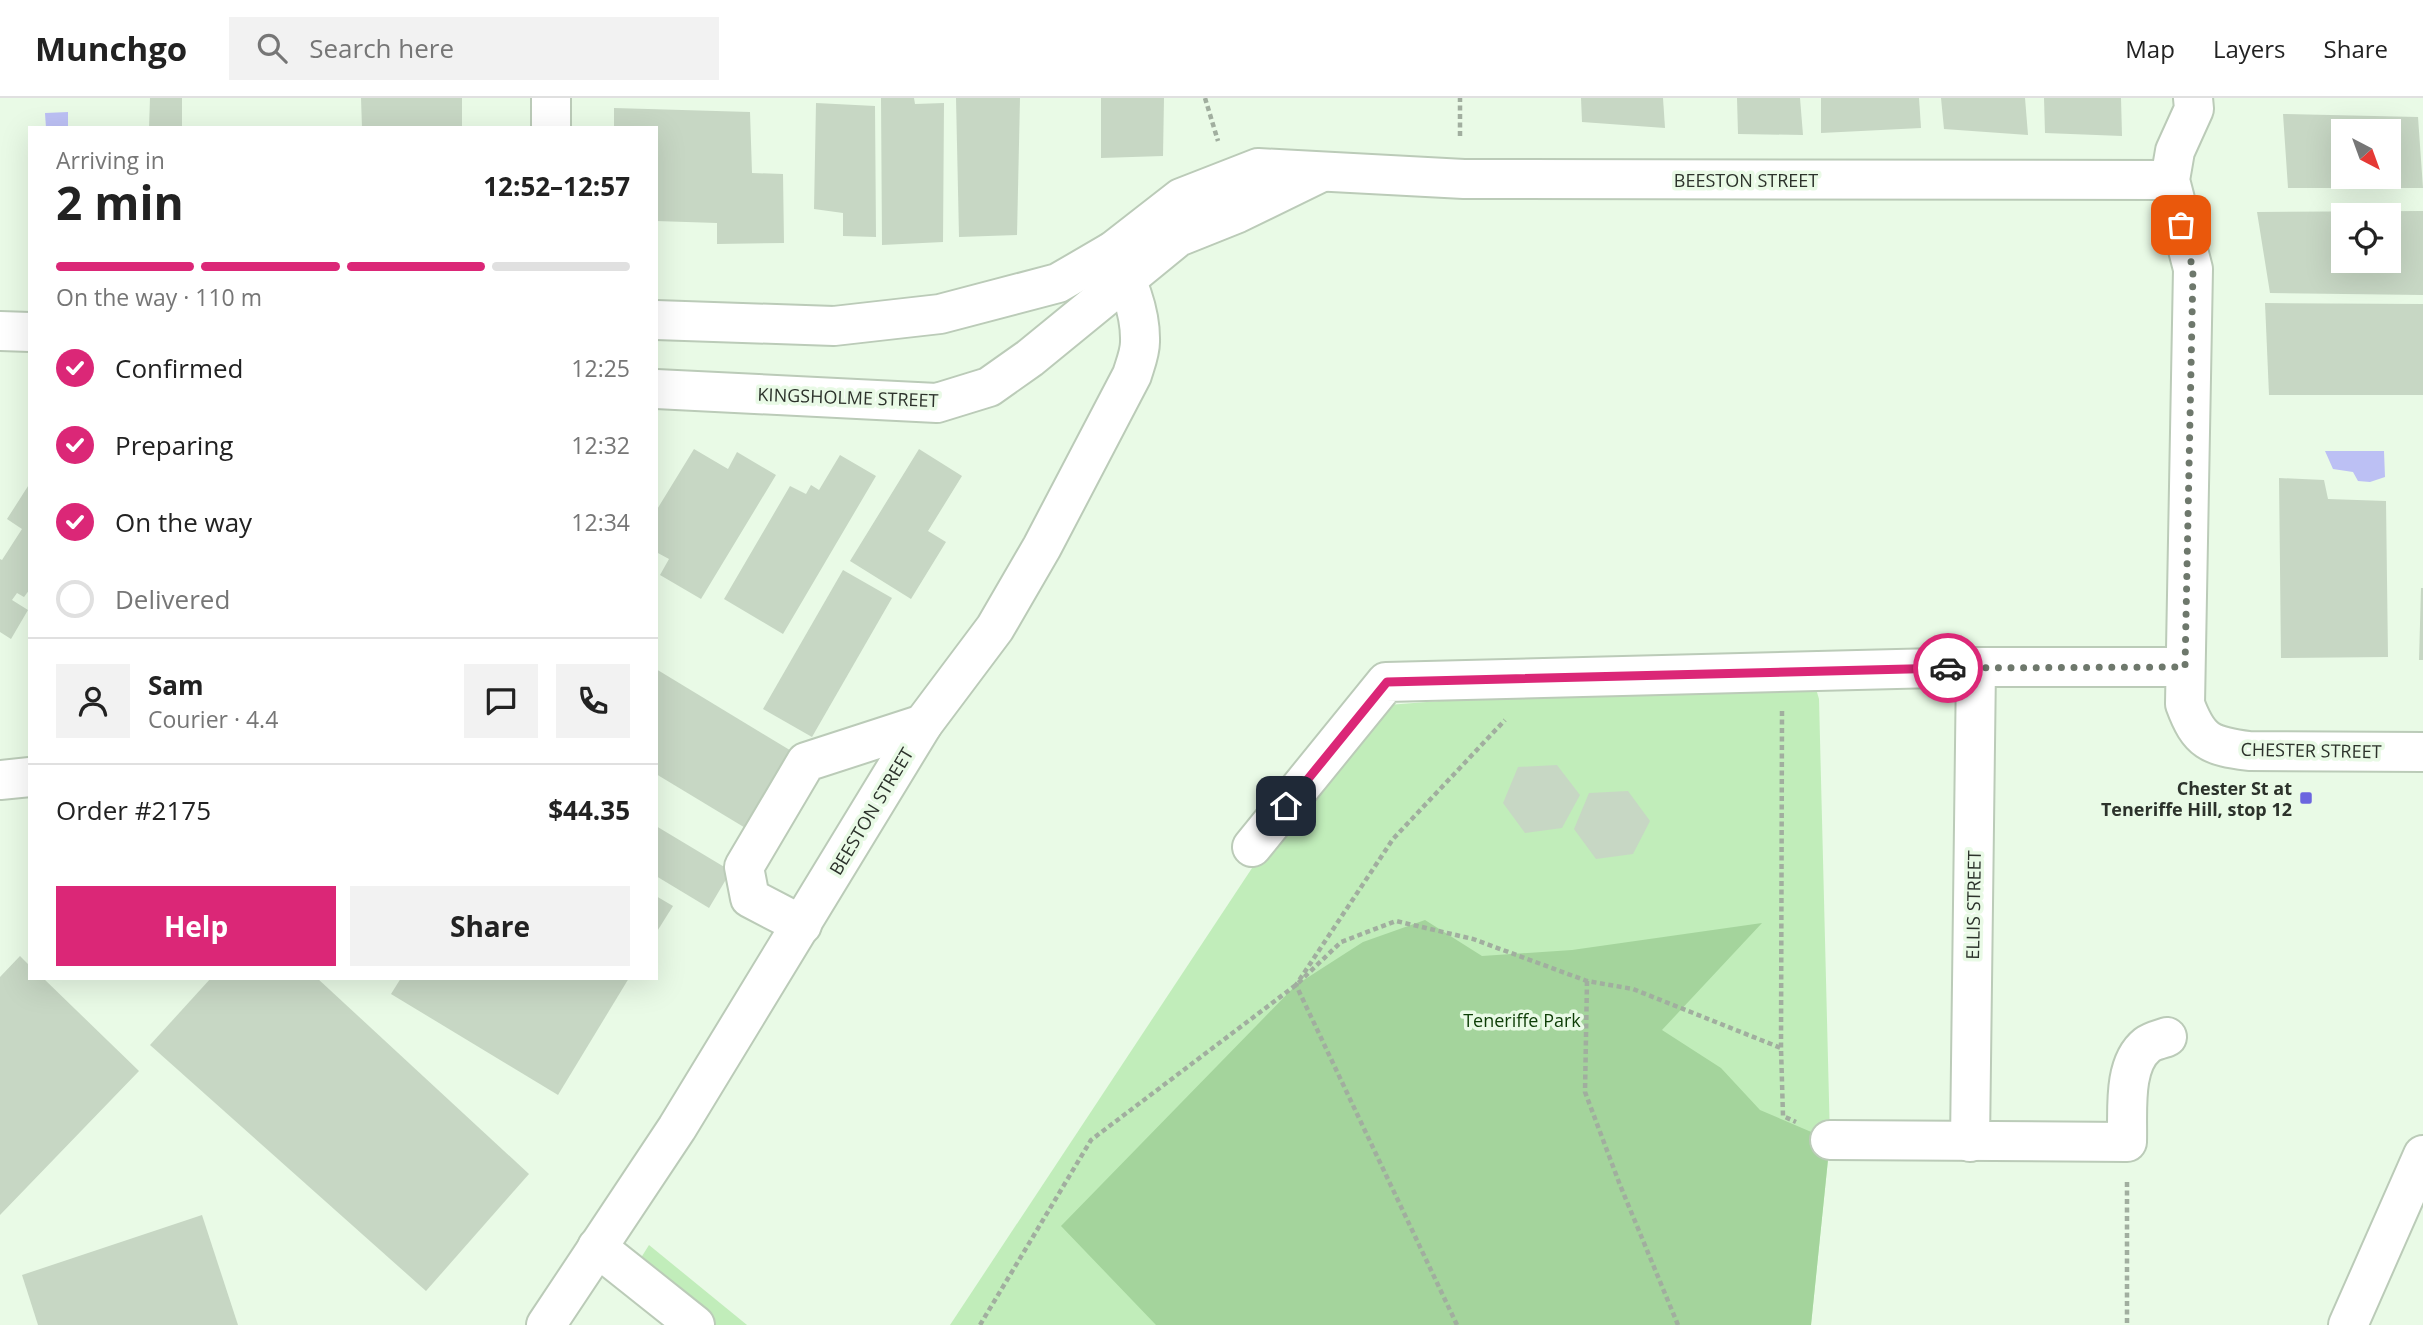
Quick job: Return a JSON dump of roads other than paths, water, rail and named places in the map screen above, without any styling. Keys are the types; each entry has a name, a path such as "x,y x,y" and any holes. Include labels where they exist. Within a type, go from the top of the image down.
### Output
{"street":[{"path":"551,98 551,126"},
{"path":"1252,847 1387,682 1976,667 2185,667 2193,269 2170,180 2175,151 2194,109 2193,98"},
{"name":"BEESTON STREET","path":"546,1325 677,1128 923,724 995,628 1042,547 1132,375 1140,345 1138,314 1120,265 1178,237 1238,213 1322,172 1464,179 2170,180"},
{"path":"658,320 834,326 940,314 1120,265"},
{"name":"KINGSHOLME STREET","path":"658,389 937,403 989,387 1030,358 1120,265"},
{"path":"0,331 28,332"},
{"name":"ELLIS STREET","path":"1970,1142 1976,667"},
{"name":"CHESTER STREET","path":"2185,667 2185,704 2191,722 2201,737 2221,747 2249,751 2423,752"},
{"path":"802,925 750,898 744,867 806,762 923,724"},
{"path":"0,780 28,777"},
{"path":"1830,1140 2127,1142 2130,1069 2148,1043 2167,1037"},
{"path":"2348,1325 2423,1155"},
{"path":"597,1247 695,1325"}],"water":[{"path":"68,112 68,126 46,126 45,113"},
{"path":"2325,451 2384,451 2385,477 2370,482 2358,481 2353,472 2333,469"}],"place":[{"name":"Chester St at Teneriffe Hill, stop 12","path":"2306,798"}],"park label":[{"name":"Teneriffe Park","path":"1522,1020"}]}
